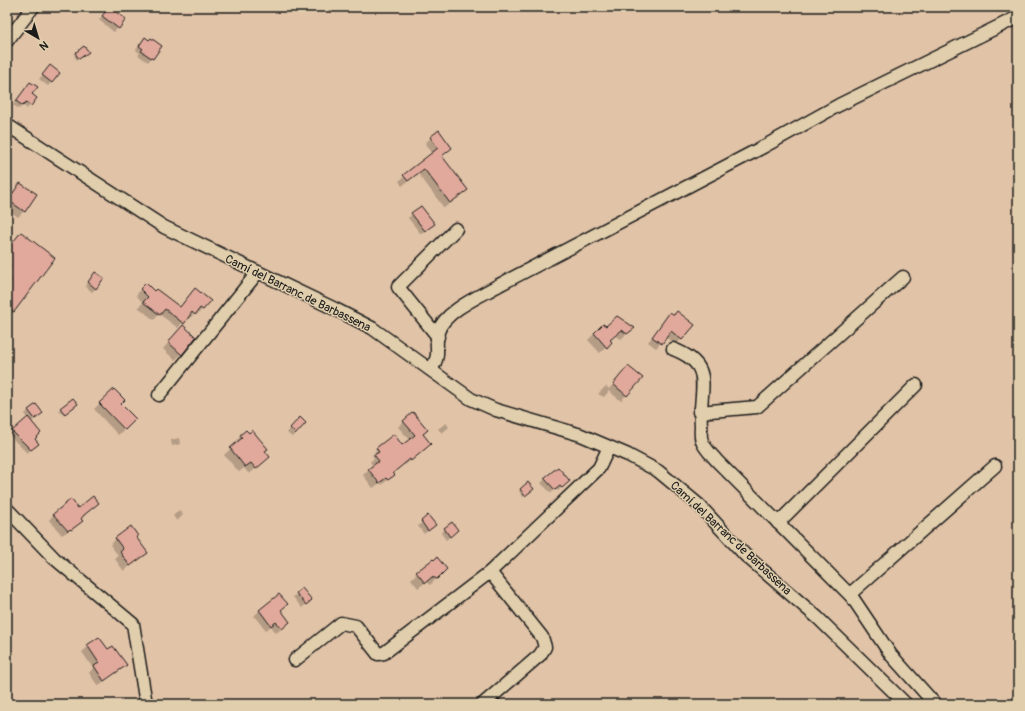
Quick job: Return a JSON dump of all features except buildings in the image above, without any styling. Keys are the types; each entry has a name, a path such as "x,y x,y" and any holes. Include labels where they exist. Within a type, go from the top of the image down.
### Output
{"street":[{"path":"7,41 31,8"},
{"path":"431,370 437,360 438,337 442,324 451,314 499,285 763,147 839,105 1018,17"},
{"name":"Camí del Barranc de Barbassena","path":"7,125 164,227 372,328 471,399 496,410 581,435 658,471 699,505 745,555 818,618 899,702"},
{"path":"438,337 398,286 456,229"},
{"path":"160,395 258,272"},
{"path":"700,412 757,407 903,277"},
{"path":"673,349 687,354 701,368 702,383 700,412 702,441 716,461 850,594 892,655 936,704"},
{"path":"778,523 916,385"},
{"path":"295,660 341,623 356,626 378,654 384,653 490,572 599,468 609,447"},
{"path":"850,594 995,466"},
{"path":"7,509 54,558 133,624 146,704"},
{"path":"484,704 540,655 544,647 542,637 490,572"}]}
